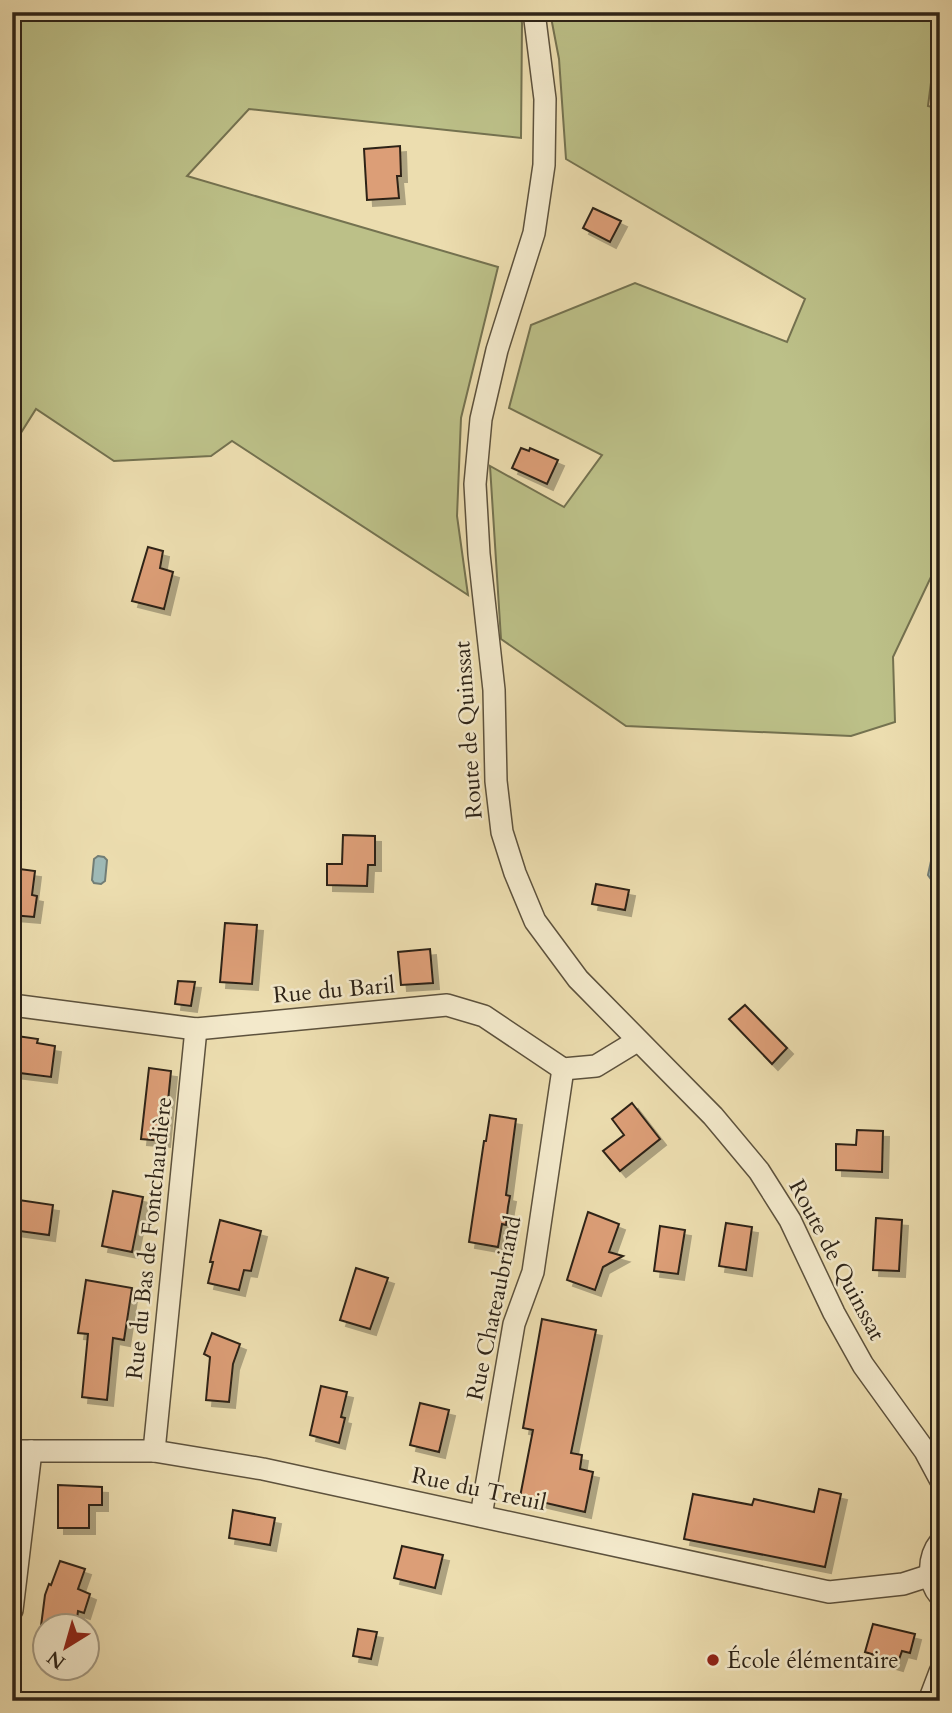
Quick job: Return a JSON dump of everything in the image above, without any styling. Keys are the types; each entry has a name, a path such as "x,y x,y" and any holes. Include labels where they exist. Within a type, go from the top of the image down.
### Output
{"street":[{"name":"Route de Quinssat","path":"534,12 545,99 544,165 534,233 496,351 481,419 475,484 479,554 494,690 496,781 502,832 535,922 578,979 713,1116 759,1171 790,1220 863,1365 925,1451 940,1479"},
{"name":"Rue du Baril","path":"12,1005 196,1029 447,1005 484,1016 563,1069"},
{"name":"Rue du Bas de Fontchaudière","path":"154,1451 196,1029"},
{"path":"563,1069 596,1066 637,1041"},
{"name":"Rue Chateaubriand","path":"481,1516 513,1324 533,1272 563,1069"},
{"path":"12,1610 22,1451"},
{"name":"Rue du Treuil","path":"22,1451 154,1451 263,1469 829,1592 903,1584 930,1575"},
{"path":"940,1542 931,1560 930,1575 940,1596"},
{"path":"929,1701 940,1672"}],"green space":[{"path":"12,12 519,12 522,23 521,138 249,109 187,176 498,267 461,418 457,516 468,595 232,441 211,456 114,461 36,409 12,447"},
{"path":"550,12 940,12 928,106 940,109 940,558 893,657 895,722 851,736 626,726 501,639 490,466 564,507 602,455 509,408 531,325 635,283 787,342 805,299 566,159 559,59"}],"water":[{"path":"940,842 940,892 928,875"},
{"path":"98,856 107,860 105,881 101,884 92,880 94,859"}],"building":[{"path":"400,146 401,176 397,176 399,198 367,200 364,149"},
{"path":"593,208 621,221 610,242 583,228"},
{"path":"521,448 529,451 530,448 558,460 547,484 512,468"},
{"path":"148,547 163,551 160,568 173,572 164,609 132,601"},
{"path":"343,835 375,836 375,865 368,865 367,886 327,885 327,864 342,864"},
{"path":"12,868 35,871 32,895 37,896 34,917 12,915"},
{"path":"596,884 629,890 625,910 592,904"},
{"path":"225,923 257,925 252,984 220,982"},
{"path":"430,949 433,983 401,985 398,952"},
{"path":"178,981 195,982 191,1006 175,1004"},
{"path":"745,1005 787,1048 772,1064 729,1019"},
{"path":"17,1036 38,1039 37,1043 55,1046 51,1077 12,1072 12,1040 16,1041"},
{"path":"149,1068 171,1071 164,1141 141,1139"},
{"path":"632,1103 660,1139 620,1171 603,1151 624,1135 612,1119"},
{"path":"490,1115 516,1119 506,1195 510,1196 506,1225 502,1224 498,1247 469,1242"},
{"path":"857,1130 883,1131 882,1172 836,1170 836,1144 856,1145"},
{"path":"113,1191 143,1197 132,1252 102,1246"},
{"path":"12,1199 53,1205 49,1235 12,1230"},
{"path":"588,1212 619,1224 609,1252 623,1256 603,1267 595,1290 567,1280"},
{"path":"876,1218 902,1220 899,1271 873,1270"},
{"path":"220,1220 261,1231 251,1271 244,1270 239,1290 208,1283"},
{"path":"726,1223 752,1227 746,1270 719,1266"},
{"path":"660,1226 685,1230 678,1274 654,1271"},
{"path":"356,1268 388,1278 370,1329 340,1320"},
{"path":"86,1280 132,1288 124,1340 113,1338 107,1400 82,1397 88,1334 78,1333"},
{"path":"542,1319 596,1330 571,1453 582,1455 580,1469 593,1472 585,1512 520,1497 533,1430 523,1428"},
{"path":"212,1333 240,1344 233,1364 229,1402 206,1400 210,1357 204,1354"},
{"path":"321,1386 347,1392 339,1443 310,1435"},
{"path":"420,1403 449,1410 439,1452 410,1445"},
{"path":"58,1485 102,1487 102,1505 89,1505 89,1528 58,1528"},
{"path":"819,1489 841,1494 825,1567 684,1539 693,1494 752,1505 754,1499 814,1512"},
{"path":"233,1510 275,1518 270,1545 229,1538"},
{"path":"402,1546 443,1555 435,1588 394,1578"},
{"path":"60,1561 85,1569 78,1589 90,1594 84,1612 43,1612 45,1595 49,1584 51,1585"},
{"path":"873,1624 915,1634 910,1653 902,1651 897,1665 865,1652"},
{"path":"358,1629 377,1632 371,1659 353,1656"}],"place":[{"name":"École élémentaire","path":"713,1660"}]}
